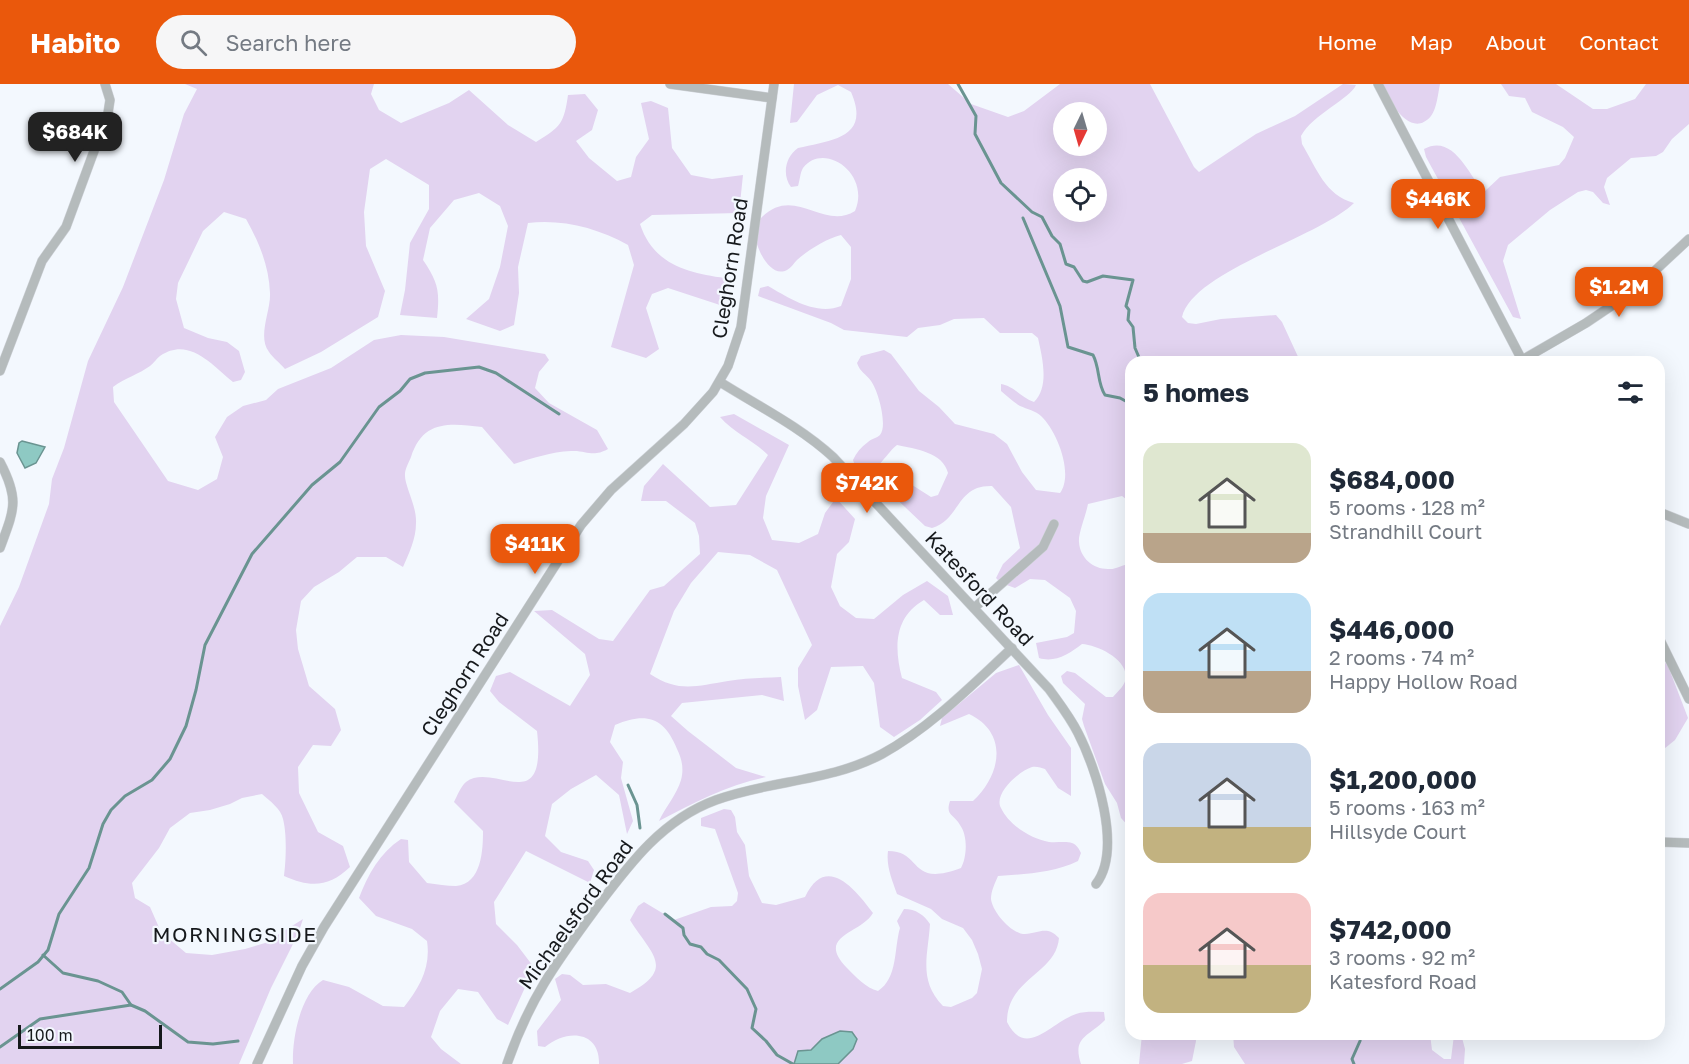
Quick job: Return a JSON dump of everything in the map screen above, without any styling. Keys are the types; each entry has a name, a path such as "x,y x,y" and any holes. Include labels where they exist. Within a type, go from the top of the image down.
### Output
{"street":[{"path":"0,370 42,261 66,227 108,113 110,100 105,84"},
{"path":"670,84 772,98"},
{"name":"Cleghorn Road","path":"257,1064 302,966 324,927 513,628 559,562 581,525 612,490 690,419 720,382 735,350 741,327 774,84"},
{"path":"1378,84 1519,356"},
{"path":"1530,356 1625,297 1646,281 1689,239"},
{"name":"Katesford Road","path":"720,382 815,441 1049,689 1065,712 1089,758 1104,813 1107,858 1104,870 1096,884"},
{"path":"0,462 8,477 14,501 13,512 0,548"},
{"path":"1665,514 1689,524"},
{"path":"974,608 1043,547 1054,524"},
{"name":"Michaelsford Road","path":"507,1064 518,1033 543,982 626,869 664,830 687,813 718,799 826,775 880,755 924,727 1012,648"},
{"path":"1665,650 1689,699"},
{"path":"1665,842 1689,843"}],"shaded area":[{"path":"185,84 374,84 371,94 379,110 401,123 449,103 469,90 508,125 536,142 560,123 568,95 585,94 598,110 592,130 576,141 589,158 617,181 631,177 636,157 649,139 641,103 651,101 668,108 672,148 691,175 712,179 743,175 739,213 652,215 640,224 653,249 663,257 685,269 725,278 728,289 723,306 668,288 652,294 646,308 659,349 646,358 611,347 634,265 628,245 580,226 554,222 528,223 518,267 519,293 514,325 500,331 466,319 489,299 500,267 508,226 500,206 479,193 454,200 430,228 423,260 437,287 437,318 400,315 410,243 429,209 429,185 386,159 370,169 364,212 366,246 385,291 378,317 321,352 285,369 271,354 264,339 270,300 268,273 255,236 246,219 224,212 203,231 178,283 176,299 184,328 208,338 227,342 239,351 245,372 241,380 233,382 200,355 181,349 160,356 146,369 113,387 114,402 168,481 198,490 217,479 223,457 215,437 227,417 243,406 266,400 278,389 331,368 374,340 401,335 444,337 545,354 549,360 539,372 535,388 549,403 597,430 608,449 593,453 577,451 556,453 514,464 482,427 448,425 430,430 416,445 405,472 406,484 415,510 416,529 403,567 386,557 357,557 339,572 314,587 301,601 296,630 298,649 309,686 335,709 341,730 331,746 313,745 298,767 299,793 318,832 343,846 350,867 335,879 319,884 284,876 286,848 282,815 262,794 242,798 210,810 190,813 170,828 159,848 132,883 135,898 150,907 161,932 186,953 212,955 245,949 265,943 303,919 239,1064 0,1064 0,626 19,587 49,504 52,479 64,448 88,361 123,287 164,180 184,114 197,89"},
{"path":"794,84 948,84 971,104 1008,117 1024,111 1060,84 1150,84 1194,167 1199,172 1256,134 1295,116 1343,84 1356,85 1347,96 1314,121 1301,136 1302,144 1323,180 1336,194 1354,203 1337,216 1232,270 1208,285 1191,300 1182,317 1188,323 1196,324 1221,319 1276,315 1282,322 1298,356 1125,356 1125,498 1122,496 1088,504 1079,539 1082,553 1092,565 1114,569 1125,565 1125,672 1116,658 1095,647 1082,644 1056,658 1039,658 1036,643 1067,637 1074,633 1076,611 1070,598 1045,580 1030,579 1015,588 1001,583 996,578 1003,564 1020,548 1011,507 992,486 980,487 972,491 965,496 949,518 932,528 925,526 887,490 885,483 890,478 898,476 931,497 938,495 948,473 940,460 920,450 897,445 869,473 863,474 858,470 853,460 863,446 880,435 883,424 876,392 871,381 857,363 861,356 884,350 891,354 919,391 955,424 994,434 1007,444 1022,472 1036,490 1060,493 1064,485 1064,464 1053,432 1039,414 1020,406 1001,391 1001,384 1034,402 1039,395 1044,371 1038,338 1032,333 1000,333 984,318 954,319 940,325 918,328 907,337 844,330 758,296 760,288 768,286 803,304 832,309 841,306 851,279 851,247 841,235 812,249 788,269 782,271 773,269 762,256 755,236 756,224 761,218 773,209 785,205 797,206 831,216 843,216 855,211 858,197 857,185 851,174 833,160 822,158 812,161 803,168 798,186 791,187 786,177 786,166 790,156 798,148 835,139 845,134 852,128 856,119 856,107 851,92 838,85 817,95 797,122 790,123"},
{"path":"1380,84 1440,84 1433,113 1423,122 1415,124 1408,121 1394,107"},
{"path":"1501,84 1556,84 1593,109 1607,109 1635,99 1646,84 1689,84 1689,124 1672,139 1663,152 1656,156 1631,158 1607,178 1604,187 1610,205 1603,203 1593,192 1586,190 1578,192 1550,210 1508,245 1503,261 1521,319 1513,317 1426,157 1424,149 1435,146 1452,151 1460,158 1484,192 1500,177 1559,165 1565,158 1574,137 1563,127 1532,112 1525,98 1509,96"},
{"path":"734,414 789,445 766,496 763,518 772,540 799,543 818,534 825,513 836,498 855,519 849,542 837,554 831,587 840,606 856,618 874,619 903,595 927,581 948,596 953,615 940,615 924,600 907,615 899,634 898,645 902,678 936,692 942,700 920,720 894,737 880,727 874,683 863,666 831,667 817,710 805,720 798,686 798,668 812,645 777,570 750,555 718,552 691,583 674,611 650,674 679,686 781,677 784,701 762,695 682,703 671,716 736,768 766,777 724,790 659,821 681,780 682,768 679,753 666,730 653,720 636,719 615,725 610,742 623,762 621,778 633,821 627,834 619,795 596,775 571,789 552,804 545,836 561,852 588,861 594,870 590,883 526,851 494,902 496,924 517,945 536,970 527,983 508,1025 497,1019 478,992 458,989 440,1011 431,1037 441,1049 461,1064 293,1064 296,1030 303,1006 308,996 323,980 349,987 383,1006 404,1007 415,992 426,968 427,941 412,929 376,916 359,898 366,881 381,857 401,839 408,840 409,862 427,883 456,886 465,884 471,879 481,856 483,831 454,802 459,791 466,782 478,777 516,782 526,781 534,774 538,758 537,731 499,702 490,691 496,676 510,672 570,706 590,675 585,654 534,611 552,610 599,639 613,641 650,590 664,586 700,554 699,536 695,523 666,501 641,501 644,486 663,464 710,507 736,505 768,455 720,417"},
{"path":"22,441 45,447 36,463 25,468 17,453 19,443"},
{"path":"1665,663 1688,718 1675,740 1665,748"},
{"path":"1019,665 1048,715 1071,748 1071,796 1058,788 1045,769 1032,767 1014,778 1004,790 1000,802 1001,808 1009,820 1028,834 1049,842 1072,843 1081,853 1078,861 1059,868 998,876 991,899 1003,921 1020,933 1047,931 1059,938 1050,960 1015,995 1009,1007 1007,1022 1014,1033 1022,1038 1030,1038 1076,1014 1104,1012 1105,1020 1080,1043 1081,1064 599,1064 594,1044 580,1036 562,1037 545,1047 538,1046 537,1031 561,1000 555,979 562,974 570,975 583,985 606,984 630,993 652,976 656,968 655,960 630,920 638,906 644,902 674,920 711,907 732,906 737,901 738,893 715,829 701,826 701,818 724,809 731,810 735,817 737,832 745,845 749,876 762,903 776,905 805,897 813,884 822,878 831,876 858,894 873,913 844,936 836,948 838,957 865,985 878,991 889,978 900,928 897,921 904,909 908,909 919,913 930,924 926,967 930,987 935,996 943,1006 951,1007 972,998 977,993 982,969 972,940 963,928 942,919 931,909 897,894 891,878 888,851 907,856 918,867 932,874 961,868 965,841 963,830 949,812 950,801 973,801 983,791 995,767 995,743 982,722 969,714 940,726 942,718 996,673"},
{"path":"1067,671 1075,673 1106,697 1113,697 1125,682 1125,822 1121,818 1117,803 1105,784 1082,719 1085,704 1063,683 1061,676"},
{"path":"840,1031 852,1032 857,1039 853,1049 838,1064 794,1064 798,1051 811,1050 822,1039"},
{"path":"1141,1040 1196,1040 1192,1061 1182,1064 1139,1064"},
{"path":"1233,1040 1431,1040 1432,1050 1444,1059 1451,1059 1453,1040 1463,1040 1465,1049 1464,1064 1245,1064 1234,1047"}],"waterway":[{"path":"958,84 976,116 975,134 1001,183 1032,212 1042,217 1052,236 1060,244 1066,264 1074,267 1083,281 1087,282 1103,276 1133,280 1126,306 1129,310 1128,320 1133,327 1135,348 1138,356"},
{"path":"1023,218 1060,306 1068,347 1093,355 1105,395 1125,401"},
{"path":"0,989 38,962 48,950 59,914 89,868 103,824 111,810 125,796 152,780 170,759 186,726 205,645 252,554 312,485 340,462 379,407 400,391 410,379 425,373 479,367 496,373 559,414"},
{"path":"628,785 637,805 640,828"},
{"path":"665,914 683,928 684,935 690,944 701,947 707,954 719,960 747,989 756,1009 752,1028 777,1055 793,1064"},
{"path":"43,955 63,973 98,981 122,992 131,1005 145,1011 188,1042 213,1044 238,1041"},
{"path":"0,1047 40,1019 131,1005"},
{"path":"1354,1064 1352,1059 1360,1040"}],"district":[{"name":"MORNINGSIDE","path":"235,934"}]}
